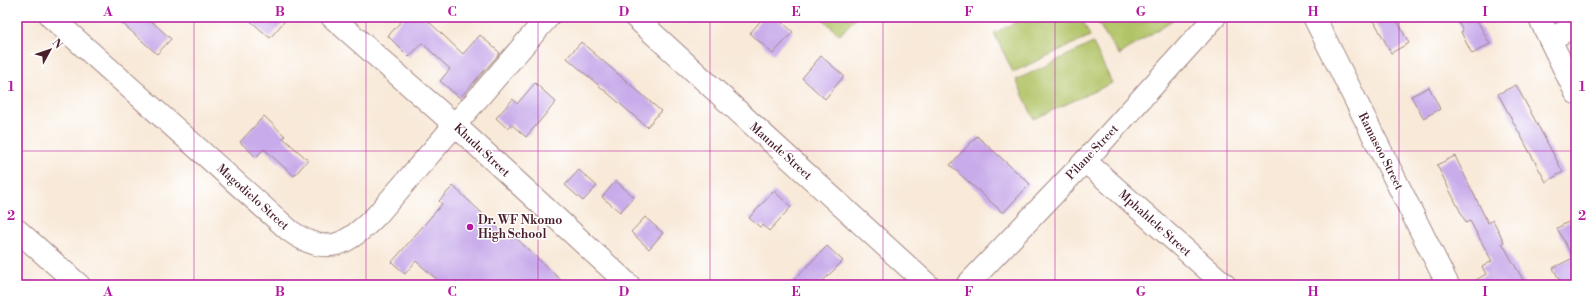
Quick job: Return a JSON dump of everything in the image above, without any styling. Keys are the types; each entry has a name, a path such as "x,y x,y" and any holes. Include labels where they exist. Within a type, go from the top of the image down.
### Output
{"street":[{"name":"Magodielo Street","path":"51,17 290,231 305,241 319,246 334,245 350,238 362,230 548,17"},
{"name":"Khudu Street","path":"332,17 455,125 630,285"},
{"name":"Maunde Street","path":"635,17 928,285"},
{"name":"Pilane Street","path":"968,285 1085,161 1214,17"},
{"name":"Ramasoo Street","path":"1314,17 1448,285"},
{"path":"1539,17 1576,93"},
{"path":"1550,39 1576,26"},
{"name":"Mphahlele Street","path":"1085,161 1225,285"},
{"path":"17,230 79,285"}],"green space":[{"path":"820,17 856,17 840,35"},
{"path":"1027,17 1081,17 1090,36 1013,72 994,33"},
{"path":"1094,17 1177,17 1119,55"},
{"path":"1093,43 1112,83 1034,119 1016,80"}],"building":[{"path":"115,17 147,17 171,39 157,54"},
{"path":"246,17 288,17 270,38"},
{"path":"405,17 424,17 463,54 480,35 500,53 460,98 440,81 450,69 422,43 409,57 388,36"},
{"path":"764,17 776,17 793,32 773,54 750,33"},
{"path":"1372,17 1395,17 1409,43 1391,53"},
{"path":"1455,17 1475,17 1490,44 1472,54 1461,32 1463,31"},
{"path":"581,42 661,111 647,127 567,58"},
{"path":"821,56 844,76 825,99 802,78"},
{"path":"535,83 556,102 526,137 511,124 508,129 496,118 513,99 517,104"},
{"path":"1516,85 1563,172 1546,182 1498,94"},
{"path":"1429,87 1440,109 1423,118 1411,96"},
{"path":"264,116 285,136 283,138 308,160 294,176 264,149 256,157 240,142"},
{"path":"977,136 1030,184 1003,213 950,165"},
{"path":"1455,156 1488,223 1493,220 1504,242 1502,243 1526,285 1468,285 1486,274 1482,267 1492,261 1470,221 1466,223 1437,165"},
{"path":"579,170 597,186 583,201 565,185"},
{"path":"616,181 634,197 620,212 602,197"},
{"path":"453,186 511,240 514,236 566,285 443,285 416,261 405,274 392,262 442,204 439,201"},
{"path":"774,191 791,207 769,231 763,225 760,227 749,218"},
{"path":"645,217 663,233 649,249 631,232"},
{"path":"1576,218 1576,285 1562,285 1553,268 1573,258 1557,228"},
{"path":"827,246 843,261 819,285 789,285"}],"place":[{"name":"Dr. WF Nkomo High School","path":"470,227"}]}
